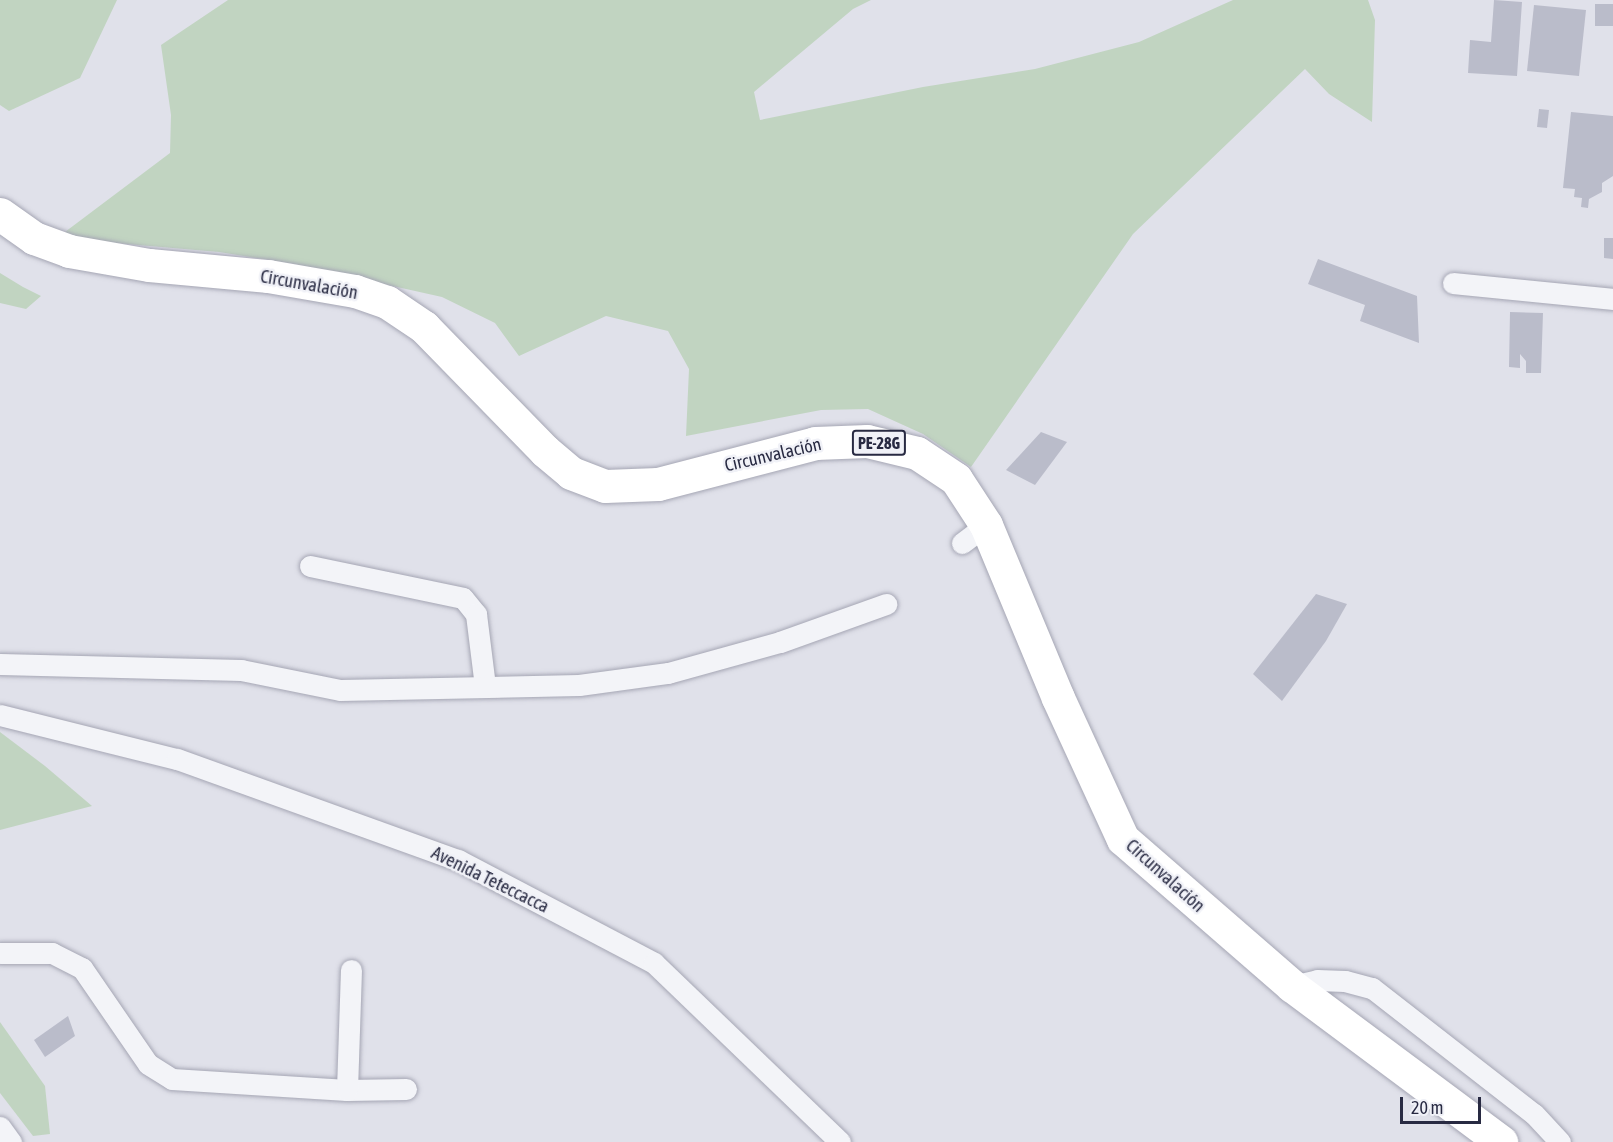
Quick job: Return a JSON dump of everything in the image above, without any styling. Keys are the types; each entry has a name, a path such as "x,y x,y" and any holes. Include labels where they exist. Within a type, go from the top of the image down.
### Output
{"highway":[{"name":"Circunvalación","path":"0,214 34,238 69,251 149,265 268,276 355,291 387,302 424,327 544,451 571,473 605,486 658,484 815,443 867,441 917,453 956,479 974,534 1058,698 1123,839 1292,986 1502,1142"}],"street":[{"path":"1453,283 1613,299"},
{"path":"310,566 463,598 476,614 485,686"},
{"path":"0,664 241,669 340,690 579,685 668,673 780,642 886,604"},
{"name":"Avenida Teteccacca","path":"2,715 177,759 458,860 654,963 840,1142"},
{"path":"0,953 52,953 82,968 148,1064 172,1079 347,1090 406,1089"},
{"path":"347,1090 351,970"},
{"path":"1292,986 1317,980 1345,981 1371,988 1534,1114 1560,1142"},
{"path":"0,1127 11,1142"}],"green space":[{"path":"0,0 117,0 80,78 9,111 0,105"},
{"path":"228,0 871,0 853,9 754,92 760,120 923,87 1035,69 1139,42 1233,0 1368,0 1375,20 1372,122 1329,94 1305,69 1133,234 971,467 923,434 868,409 821,410 686,436 689,369 668,331 606,316 519,356 495,323 442,297 294,264 219,252 57,238 170,153 171,115 161,45"},
{"path":"0,273 41,296 26,309 0,303"},
{"path":"0,732 45,766 92,806 0,830"},
{"path":"0,1022 45,1086 50,1134 33,1136 0,1093"}],"building":[{"path":"1494,0 1522,2 1517,76 1468,73 1470,40 1491,42"},
{"path":"1595,4 1613,4 1613,26 1595,26"},
{"path":"1534,5 1586,10 1579,76 1527,71"},
{"path":"1539,109 1549,110 1547,128 1537,127"},
{"path":"1571,112 1613,116 1613,176 1602,183 1602,192 1589,199 1588,208 1581,207 1582,198 1574,197 1575,189 1563,188"},
{"path":"1604,238 1613,238 1613,259 1604,258"},
{"path":"1318,259 1417,296 1419,343 1360,321 1365,305 1308,284"},
{"path":"1510,312 1543,313 1541,373 1526,373 1526,361 1520,354 1520,368 1509,367"},
{"path":"1041,432 1067,442 1035,485 1006,470"},
{"path":"1316,594 1347,604 1326,641 1282,701 1253,674"},
{"path":"68,1016 75,1036 45,1057 34,1040"}]}
